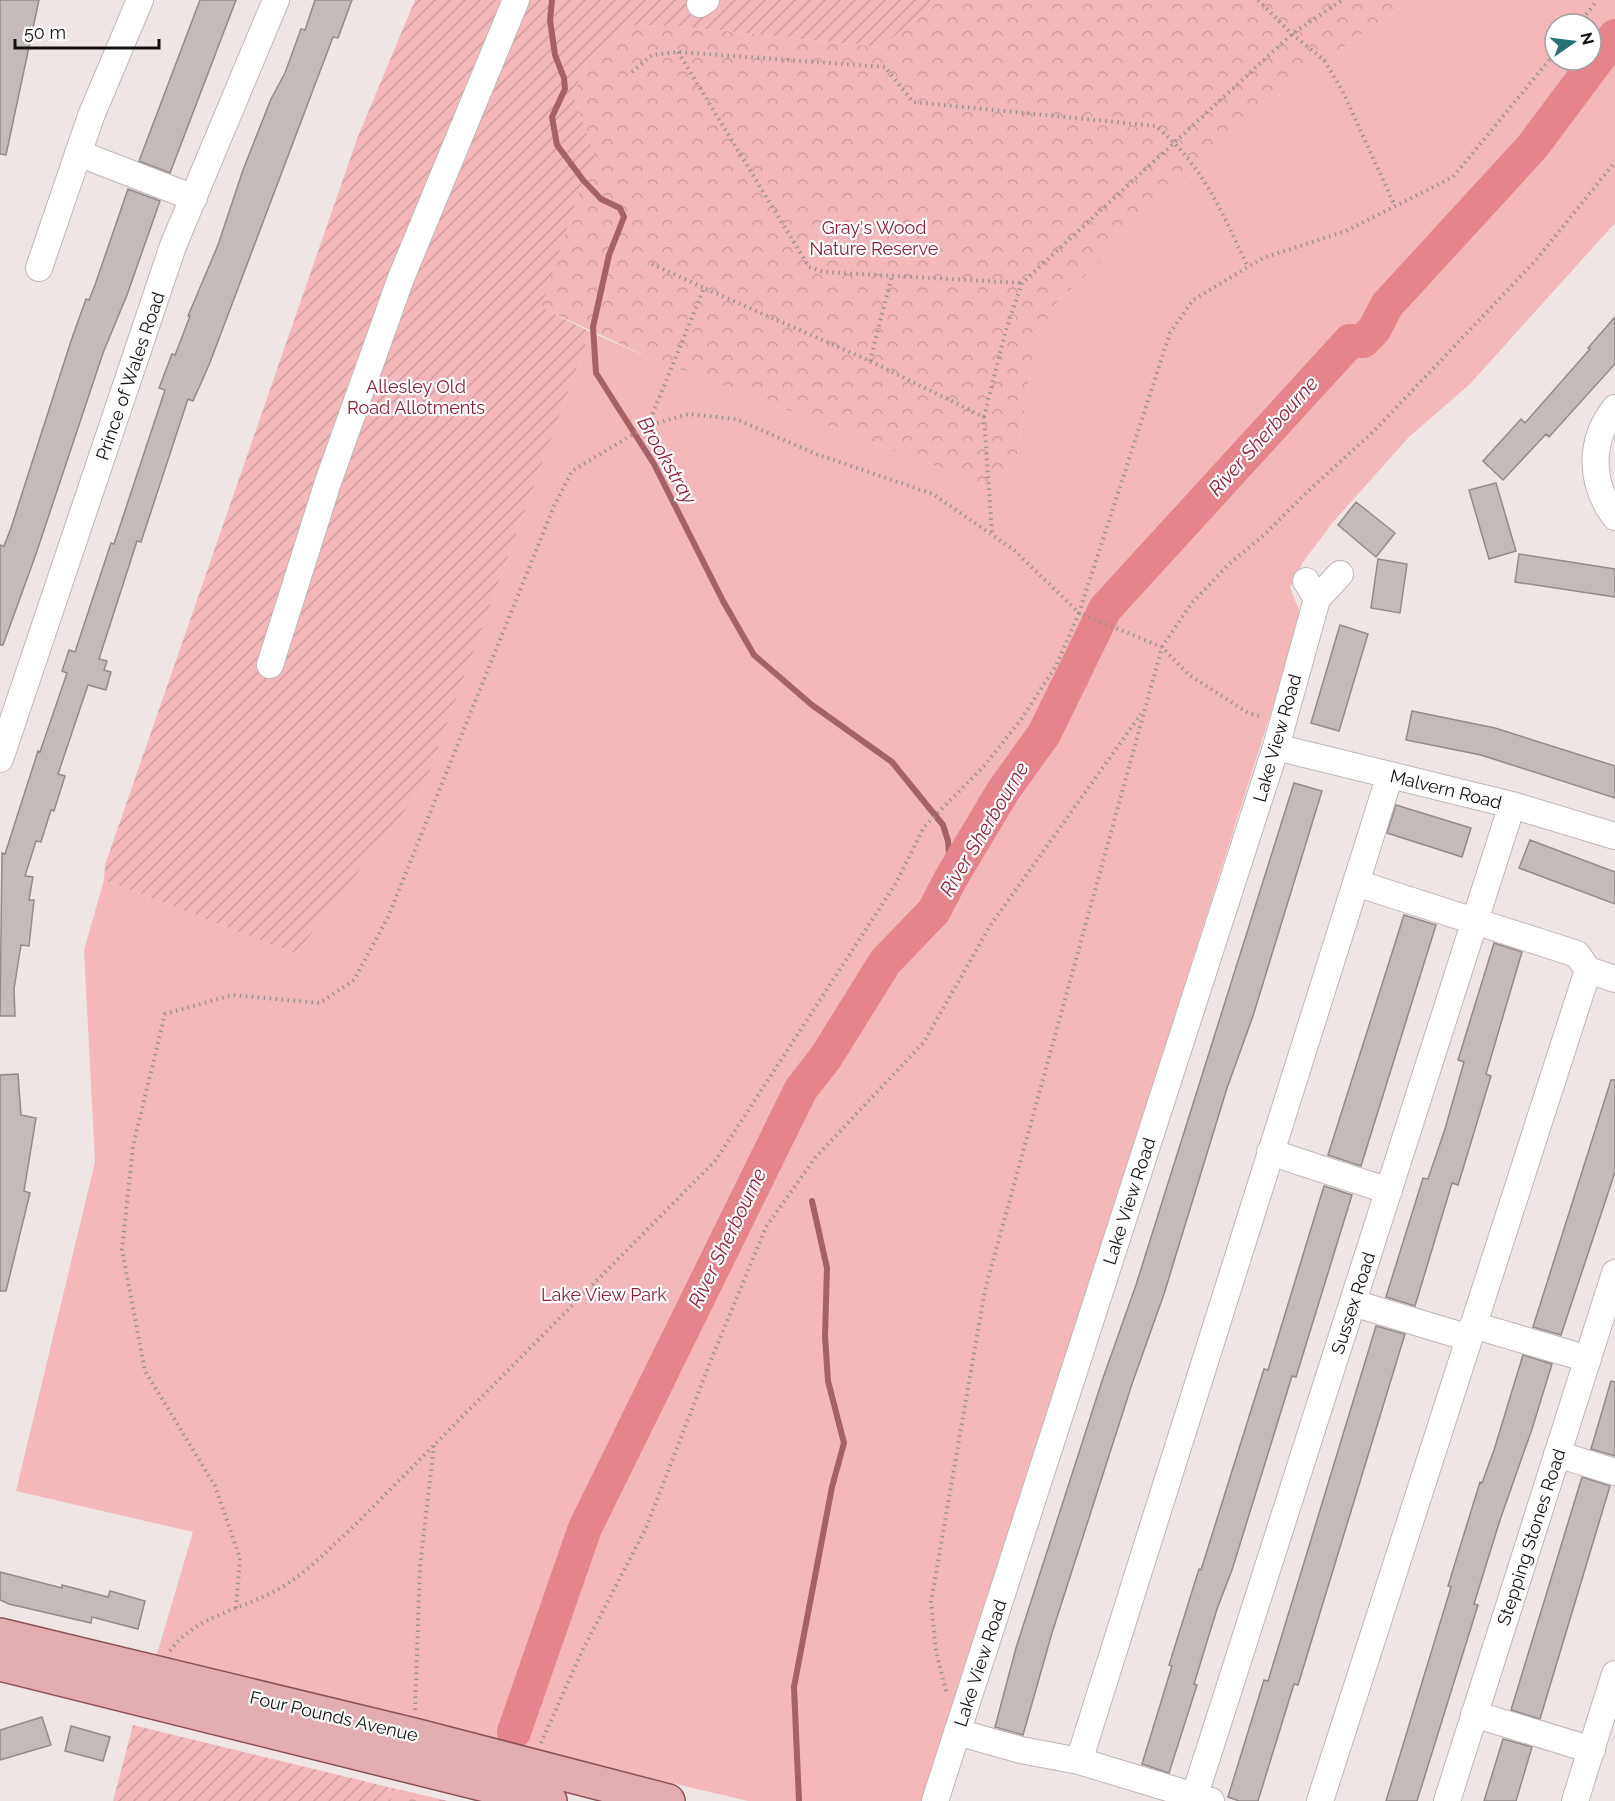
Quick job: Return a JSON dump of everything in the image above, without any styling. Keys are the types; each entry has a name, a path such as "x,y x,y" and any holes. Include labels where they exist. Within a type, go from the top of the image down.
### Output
{"main road":[{"name":"Four Pounds Avenue","path":"0,1635 414,1735 668,1801"},
{"name":"Four Pounds Avenue","path":"0,1664 550,1801"}],"street":[{"path":"39,268 78,153 140,0"},
{"name":"Prince of Wales Road","path":"0,759 173,246 276,0"},
{"path":"270,665 328,482 401,278 516,0"},
{"path":"78,153 194,198"},
{"path":"1615,408 1598,436 1595,453 1599,484 1615,516"},
{"name":"Lake View Road","path":"935,1801 1280,735 1311,590 1340,574"},
{"name":"Malvern Road","path":"1280,735 1390,775 1512,805 1615,836"},
{"path":"1079,1761 1177,1458 1270,1152 1390,775"},
{"name":"Sussex Road","path":"1200,1800 1353,1303 1512,805"},
{"path":"1356,884 1577,954 1588,970 1615,979"},
{"path":"1320,1801 1588,970"},
{"path":"1270,1152 1389,1191"},
{"name":"Stepping Stones Road","path":"1446,1801 1615,1273"},
{"path":"1353,1303 1588,1359"},
{"path":"1557,1454 1615,1472"},
{"path":"1575,1801 1611,1700 1615,1674"},
{"path":"1474,1714 1592,1750"},
{"path":"957,1732 1021,1750 1079,1761 1200,1800"}],"path":[{"path":"1258,0 1292,34 1324,60 1342,90 1395,206"},
{"path":"992,535 984,417 1005,333 1022,283 1292,34 1342,0"},
{"path":"678,51 809,267 824,272 1022,283"},
{"path":"632,72 652,55 678,51 885,67 913,102 1156,126 1175,142 1200,171 1248,267"},
{"path":"154,1674 174,1645 197,1627 279,1589 300,1576 356,1524 716,1160 896,883 924,827 990,760 1020,721 1056,666 1079,613 1170,333 1193,300 1263,258 1346,231 1454,177 1543,68"},
{"path":"957,1732 936,1651 931,1602 986,1290 1162,647 1191,604 1229,564 1263,536 1306,492 1375,430 1536,260 1615,162"},
{"path":"652,264 870,361 984,417"},
{"path":"870,361 892,275"},
{"path":"647,426 704,288"},
{"path":"236,1608 240,1558 216,1486 145,1371 122,1250 133,1146 165,1014 232,995 320,1003 354,980 388,917 554,506 572,471 647,426 688,414 736,419 816,454 933,494 1014,550 1079,613 1162,647 1188,674 1280,735"},
{"path":"531,1765 582,1651 646,1528 711,1360 766,1227 814,1158 924,1042 990,926 1143,711"},
{"path":"414,1735 420,1566 434,1444"}],"green space":[{"name":"Allesley Old Road Allotments","path":"415,0 941,0 880,47 677,26 629,25 588,60 573,94 596,159 583,180 541,307 590,332 425,784 296,954 104,880 105,865 357,139"},
{"name":"Gray's Wood Nature Reserve","path":"941,0 1411,0 1293,82 1056,303 1035,344 1017,455 991,487 655,360 540,307 583,180 596,159 573,94 588,60 629,25 677,26 880,47"},
{"name":"Lake View Park","path":"1411,0 1615,0 1615,223 1470,384 1409,437 1333,522 1303,562 1290,588 1299,610 1295,636 926,1801 748,1801 155,1661 193,1532 16,1491 95,1162 84,950 104,880 296,954 425,784 590,332 655,360 991,487 1017,455 1035,344 1056,303 1293,82"},
{"path":"133,1725 388,1787 392,1801 113,1801"},
{"path":"388,1787 448,1801 392,1801"}],"building":[{"path":"0,0 39,0 6,155 0,154"},
{"path":"200,0 236,0 170,173 139,161"},
{"path":"315,0 352,0 338,38 333,37 209,365 193,401 188,399 141,542 137,541 99,659 107,661 104,670 111,672 106,690 88,685 58,774 65,776 54,811 51,810 41,842 36,841 25,876 33,877 29,900 34,900 29,946 21,945 14,989 15,1016 0,1016 2,853 5,854 38,751 40,752 67,673 62,671 69,650 75,652 111,543 114,544 165,390 159,388 172,354 175,355 190,316 188,316 218,245 243,170 271,99 285,73 301,29 305,30"},
{"path":"128,189 160,201 127,295 103,353 36,554 3,645 0,645 0,545 4,546 11,528 71,341 86,299 89,300 95,285"},
{"path":"1615,317 1615,364 1549,437 1546,434 1503,480 1483,461 1521,419 1525,423"},
{"path":"1496,483 1516,551 1489,559 1469,490"},
{"path":"1356,502 1395,533 1376,557 1338,525"},
{"path":"1519,554 1615,569 1615,597 1515,582"},
{"path":"1378,559 1407,564 1400,613 1371,608"},
{"path":"1340,625 1368,634 1339,731 1311,723"},
{"path":"1412,711 1495,728 1615,766 1615,798 1481,755 1406,740"},
{"path":"1294,783 1322,791 1253,1016 1227,1088 1164,1294 1132,1384 1052,1633 1023,1735 995,1727 1016,1648 1102,1381 1136,1285"},
{"path":"1396,805 1471,828 1462,857 1387,833"},
{"path":"1530,840 1615,872 1615,904 1519,868"},
{"path":"1404,915 1436,925 1361,1166 1328,1155"},
{"path":"1494,943 1522,952 1486,1074 1491,1076 1463,1169 1458,1185 1452,1183 1415,1306 1386,1297 1423,1178 1428,1179 1445,1129 1464,1062 1458,1060"},
{"path":"18,1074 21,1115 36,1118 24,1191 30,1193 6,1291 0,1291 0,1075"},
{"path":"1611,1080 1615,1080 1615,1172 1561,1335 1533,1327"},
{"path":"1324,1186 1352,1195 1296,1377 1292,1376 1232,1570 1217,1609 1194,1684 1197,1685 1169,1773 1142,1764 1172,1666 1169,1665 1199,1569 1201,1570 1264,1369 1268,1370"},
{"path":"1376,1326 1405,1334 1298,1685 1294,1684 1258,1801 1239,1801 1228,1797 1264,1680 1268,1681"},
{"path":"1523,1355 1552,1364 1474,1604 1478,1605 1417,1801 1386,1801 1451,1587 1448,1586"},
{"path":"1611,1381 1615,1382 1615,1456 1591,1449"},
{"path":"1582,1477 1610,1486 1540,1719 1511,1710"},
{"path":"0,1572 62,1588 62,1585 108,1597 110,1591 145,1601 138,1629 92,1617 91,1623 9,1604 0,1600"},
{"path":"42,1717 51,1745 0,1760 0,1730"},
{"path":"71,1726 110,1737 103,1761 65,1751"},
{"path":"1503,1739 1532,1747 1516,1801 1484,1801"}],"waterway":[{"name":"Brookstray","path":"552,0 550,20 555,55 564,78 565,89 552,117 557,145 583,180 601,199 620,208 624,217 609,255 593,327 596,373 654,464 723,601 754,655 812,705 892,762 943,825 948,841 951,878"},
{"name":"River Sherbourne","path":"514,1732 585,1528 801,1089 826,1057 885,962 934,911 1003,791 1044,734 1105,609 1350,341 1363,341 1374,330 1387,305 1532,147 1615,36"},
{"name":"River Sherbourne","path":"799,1801 794,1687 832,1487 844,1443 828,1381 825,1336 827,1268 812,1201"}]}
